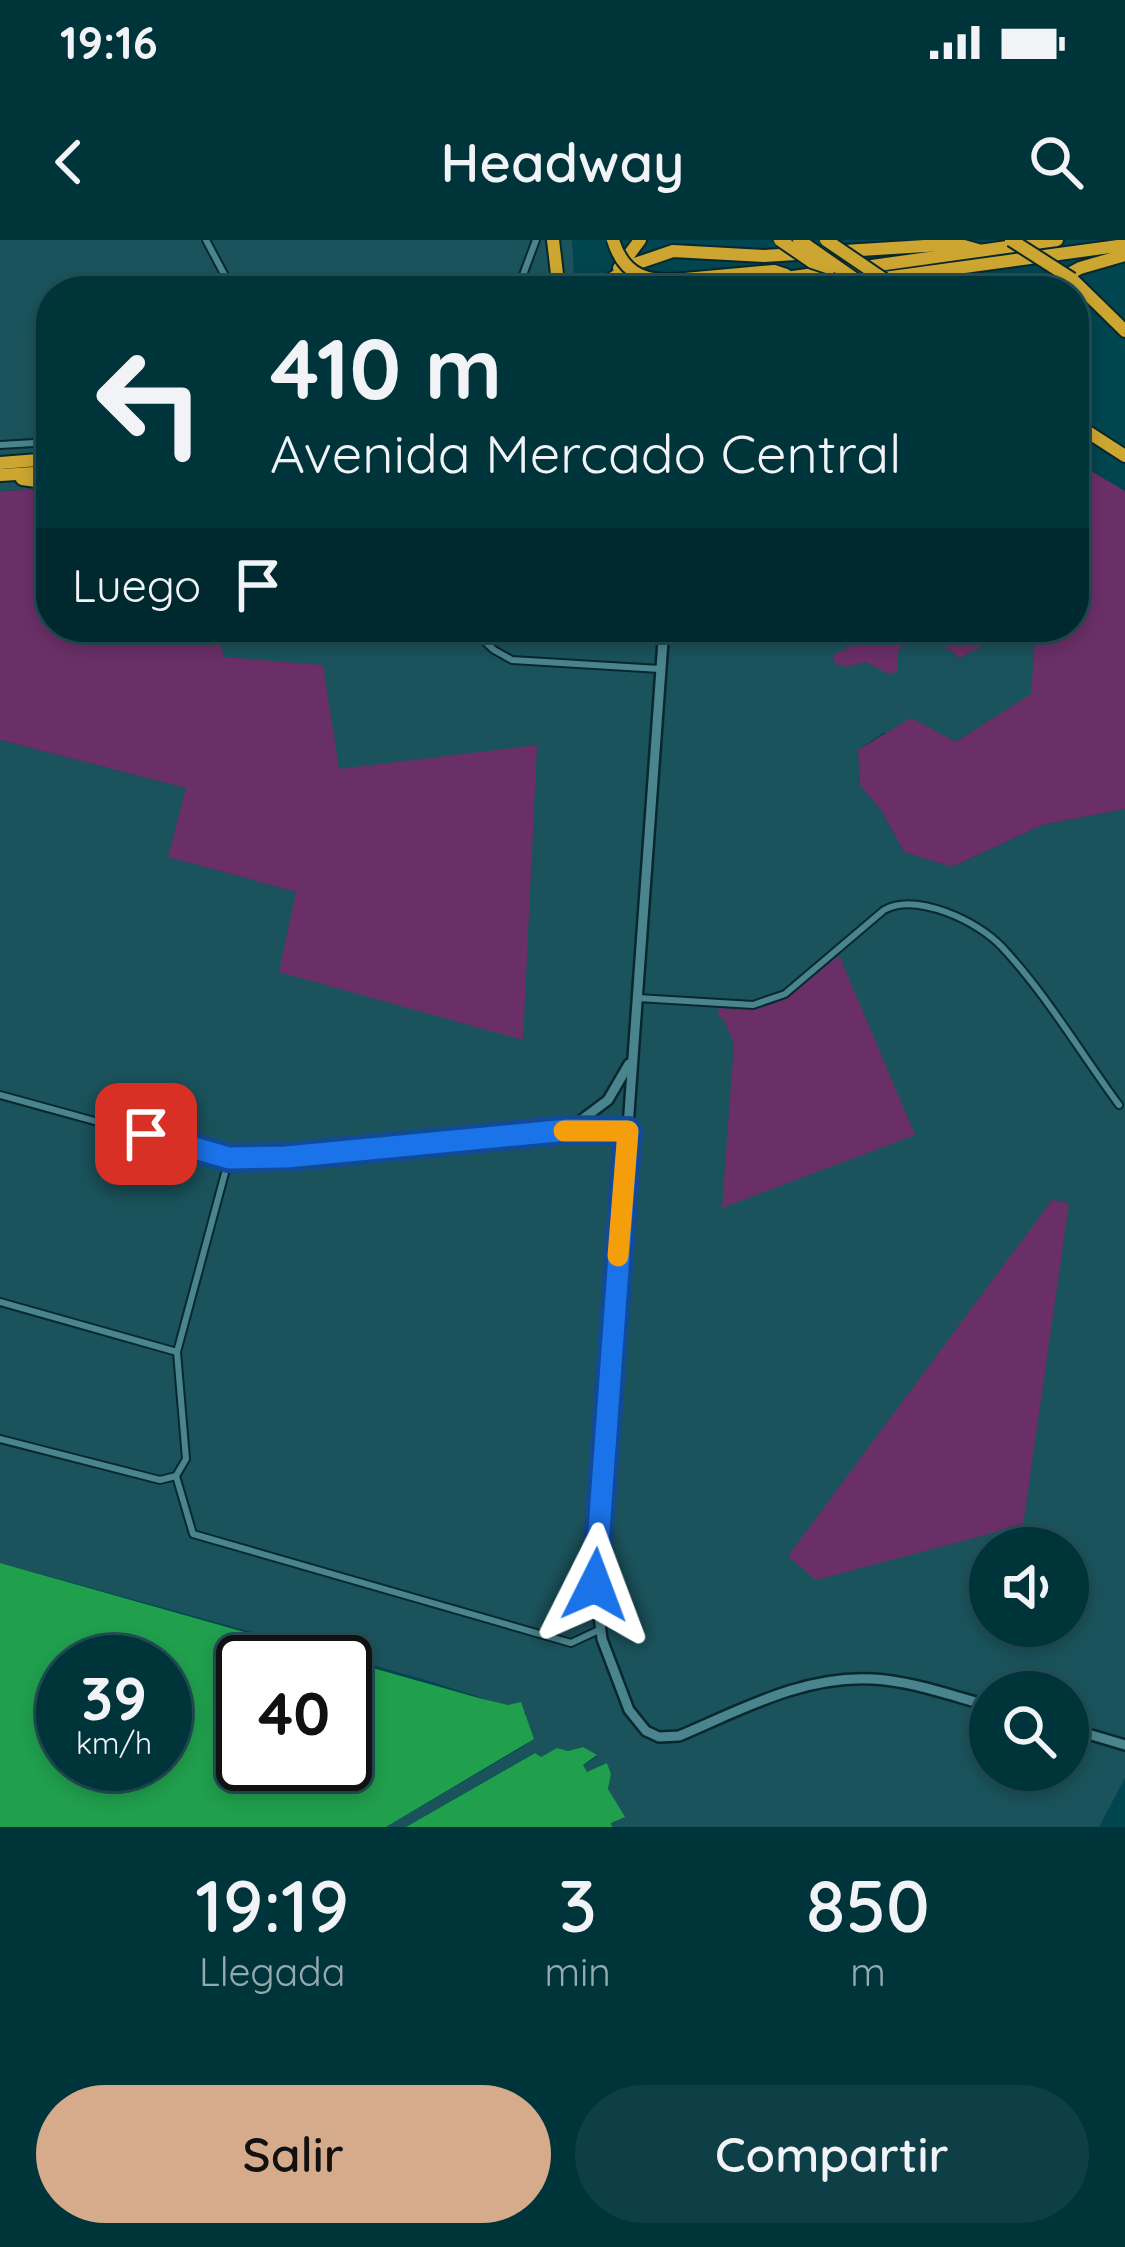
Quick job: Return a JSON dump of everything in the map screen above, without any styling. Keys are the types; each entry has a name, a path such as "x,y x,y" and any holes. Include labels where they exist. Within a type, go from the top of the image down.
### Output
{"highway":[{"path":"553,240 557,276"},
{"path":"613,240 620,258 642,276"},
{"path":"610,276 640,240"},
{"path":"780,240 812,262 848,275"},
{"path":"799,240 848,275"},
{"path":"826,240 879,276"},
{"path":"811,253 854,240"},
{"path":"1011,240 1067,276"},
{"path":"835,276 1057,240"},
{"path":"615,276 673,251 764,256 957,244 978,250"},
{"path":"860,276 1125,245"},
{"path":"1068,276 1125,255"},
{"path":"1096,262 1125,266"},
{"path":"723,276 773,272 779,276"},
{"path":"1089,296 1125,331"},
{"path":"1089,433 1124,456"},
{"path":"1089,441 1124,456"},
{"path":"1,471 36,463"},
{"path":"1,471 36,472"},
{"path":"1,471 36,479"}],"street":[{"path":"206,240 225,276"},
{"path":"523,276 536,240"},
{"path":"0,446 36,443"},
{"path":"486,642 512,660 537,664 660,669"},
{"path":"663,642 595,1585 601,1630 629,1710 646,1732 659,1737 679,1736 793,1688 832,1680 874,1679 969,1701"},
{"path":"638,998 753,1005 784,994 897,902 928,906 998,943 1032,980 1118,1105"},
{"path":"568,1130 608,1100 634,1054"},
{"path":"0,1095 229,1158 286,1157 568,1130 628,1131"},
{"path":"0,1439 160,1480 176,1476 186,1459 177,1352 229,1158"},
{"path":"0,1302 177,1352"},
{"path":"176,1476 193,1534 571,1643 601,1630"},
{"path":"1089,1734 1125,1744"}],"shaded area":[{"path":"0,240 572,240 574,276 36,276 36,490 0,491"},
{"path":"1089,470 1125,491 1125,809 1042,825 952,867 904,852 881,810 860,785 858,750 911,718 956,742 1031,694 1035,642 1089,642"},
{"path":"36,490 36,642 220,642 224,657 323,665 339,769 537,745 523,1040 279,972 296,892 168,857 186,788 0,740 0,491"},
{"path":"220,642 873,642 847,667 864,662 897,671 897,653 905,642 938,642 960,658 989,642 1035,642 1032,694 956,742 883,733 858,750 860,785 881,810 904,852 952,867 1042,825 1125,809 1125,1778 1099,1827 612,1827 611,1823 624,1817 608,1789 607,1763 588,1773 582,1766 597,1757 582,1747 557,1748 541,1757 534,1753 406,1827 386,1827 524,1746 534,1737 526,1725 526,1712 372,1665 372,1635 262,1635 0,1563 0,740 186,788 169,857 296,892 339,770 224,657"},
{"path":"859,642 905,642 897,653 897,672 889,674 865,662 847,667 835,664 833,655"},
{"path":"938,642 989,642 960,658"},
{"path":"839,955 915,1135 722,1208 734,1044 718,1015 719,1008 772,1002 798,989"},
{"path":"1052,1200 1069,1203 1023,1525 969,1527 969,1539 816,1580 788,1556"},
{"path":"0,1563 255,1635 216,1635 216,1791 372,1791 372,1668 508,1705 521,1702 534,1739 386,1827 0,1827"},
{"path":"583,1747 597,1755 583,1765 587,1772 607,1763 611,1774 608,1789 625,1817 611,1823 612,1827 406,1827 535,1753 541,1757 557,1748"}],"slow traffic":[{"path":"564,1131 628,1131 618,1256"}],"route":[{"path":"146,1134 229,1158 286,1157 568,1130 628,1131 595,1585"}]}
